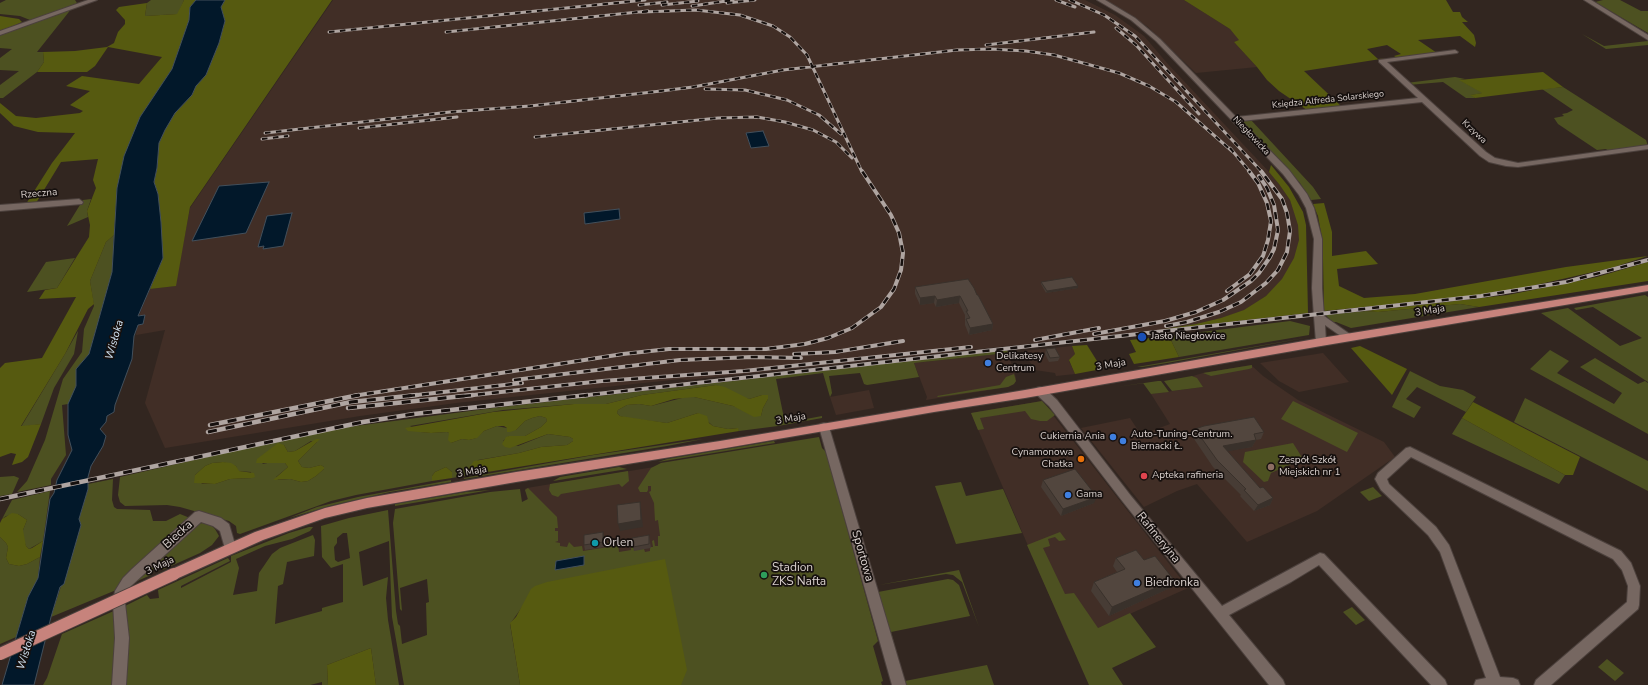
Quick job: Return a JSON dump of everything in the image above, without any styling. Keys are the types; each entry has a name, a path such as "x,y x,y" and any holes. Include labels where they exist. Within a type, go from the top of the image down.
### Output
{"main road":[{"name":"3 Maja","path":"0,654 230,548 326,513 367,503 720,445 1349,337 1648,288"}],"street":[{"path":"0,33 94,0"},
{"name":"Niegłowicka","path":"1100,0 1133,19 1148,30 1286,172 1302,194 1310,208 1318,239 1317,288 1321,342"},
{"path":"1587,0 1648,38"},
{"name":"Krzywa","path":"1455,52 1381,61 1483,154 1495,162 1506,164 1524,164 1648,147"},
{"name":"Księdza Alfreda Solarskiego","path":"1235,120 1424,100"},
{"name":"Rzeczna","path":"0,208 79,202"},
{"path":"1319,317 1349,337"},
{"name":"Rafineryjna","path":"1040,391 1055,405 1219,614 1278,685"},
{"name":"Sportowa","path":"824,427 899,685"},
{"path":"1495,683 1444,549 1432,531 1385,487 1381,479 1382,476 1410,451 1617,555 1627,567 1634,586 1633,605 1541,685"},
{"name":"Biecka","path":"119,685 122,638 119,603 120,595 124,587 136,572 199,516 217,522 224,528 230,548"},
{"path":"1219,614 1287,578 1320,558 1440,685"},
{"path":"1481,685 1495,683 1513,685"}],"shaded area":[{"path":"184,0 196,0 190,7 189,20 172,69 140,117 117,188 114,235 106,242 90,281 94,304 88,309 65,354 21,426 41,424 28,457 22,462 12,465 16,454 11,453 0,457 0,368 5,363 42,358 76,297 39,299 45,290 57,288 89,237 90,225 87,211 96,188 93,180 98,159 61,162 36,203 26,204 52,163 75,133 38,132 14,126 0,113 0,103 16,116 36,118 80,113 83,111 70,105 90,91 66,86 82,76 139,84 162,57 108,47 95,66 87,72 37,72 44,62 43,52 75,51 107,47 114,43 118,32 125,24 125,20 116,10 119,7 147,3 145,16 177,14"},
{"path":"225,0 332,0 190,207 176,286 150,289 163,258 158,194 154,182 159,143 175,113 192,95 196,86 206,75 219,43 225,21 221,7"},
{"path":"333,0 1085,0 1115,15 1144,36 1167,63 1270,173 1290,200 1299,225 1300,240 1295,258 1283,279 1266,296 1245,310 1222,318 1196,324 1158,330 456,403 360,416 165,448 145,403 165,330 136,335 139,316 150,289 175,286 190,208"},
{"path":"1104,0 1184,0 1230,29 1240,40 1234,42 1257,67 1196,73 1147,26"},
{"path":"1184,0 1446,0 1453,12 1460,12 1462,17 1468,22 1462,22 1474,35 1476,43 1475,47 1460,36 1418,40 1437,53 1397,58 1394,56 1401,54 1387,45 1367,49 1378,59 1387,58 1304,71 1342,107 1307,110 1279,91 1267,80 1234,42 1239,40 1230,29"},
{"path":"0,16 19,19 22,22 0,32"},
{"path":"1543,72 1563,87 1475,98 1470,95 1482,93 1459,80"},
{"path":"1271,165 1289,187 1303,212 1306,225 1308,313 1158,330 1196,324 1221,318 1244,310 1266,296 1282,279 1294,258 1299,240 1298,225 1290,200 1269,172"},
{"path":"1324,203 1332,232 1332,256 1366,251 1378,264 1337,269 1339,286 1364,298 1415,294 1566,267 1648,256 1611,268 1518,289 1464,297 1324,311 1322,238 1318,216 1313,204"},
{"path":"1648,262 1648,281 1479,307 1460,304 1378,312 1366,311 1508,295 1597,277"},
{"path":"1169,336 1179,357 1134,364 1129,354 1136,352 1130,340"},
{"path":"1087,345 1102,369 1075,374 1069,360 1075,354 1072,346"},
{"path":"1072,346 1075,354 1069,361 1075,374 1056,376 1055,373 1035,370 1023,351"},
{"path":"1360,346 1407,369 1392,395 1351,348"},
{"path":"1008,353 1016,378 1014,384 1008,387 926,400 927,397 914,363"},
{"path":"1323,353 1349,382 1299,392 1279,381 1260,363"},
{"name":"Zespół Szkół Miejskich nr 1","path":"1251,365 1263,376 1298,400 1384,442 1395,457 1317,511 1247,542 1197,484 1177,491 1144,507 1081,428 1130,418 1141,435 1170,424 1151,394 1202,387 1193,376"},
{"path":"716,385 725,387 749,399 762,395 768,395 768,399 761,416 754,417 733,406 694,397 674,399 651,406 639,404 627,405 618,410 617,413 620,416 667,423 698,413 707,416 709,423 713,426 728,429 738,428 739,431 469,475 468,469 474,461 519,453 541,447 567,445 573,441 573,439 570,437 548,434 510,448 505,447 502,444 506,437 525,436 541,427 547,421 546,418 540,416 525,421 516,430 510,432 507,432 507,428 504,426 497,426 484,431 477,438 469,440 462,439 451,443 448,440 449,433 447,432 431,433 408,431 405,428 493,412 574,404 606,404 642,395"},
{"path":"869,390 874,408 836,415 830,397"},
{"path":"1042,401 1188,588 1069,641 971,413"},
{"path":"1473,402 1580,457 1573,475 1565,475 1462,418"},
{"path":"316,439 320,439 298,461 302,467 309,468 321,465 324,467 324,469 316,476 308,481 301,482 290,479 273,480 288,467 285,463 256,463 257,459 278,443 284,445 288,452 295,451"},
{"path":"212,463 231,463 236,466 239,471 254,473 255,477 230,479 215,484 194,483 195,475 205,466"},
{"path":"446,467 452,472 452,478 432,481 432,476 435,472"},
{"path":"654,467 665,559 547,582 525,489"},
{"path":"12,513 18,514 27,520 23,530 26,546 29,549 43,541 40,557 27,564 19,566 9,564 6,558 8,547 0,537 0,523 2,519"},
{"path":"665,559 687,670 681,685 520,685 510,623 516,617 531,589 547,582"},
{"path":"371,648 376,685 328,685 327,665"}],"green space":[{"path":"6,0 75,0 77,3 74,6 34,20 30,20 20,16 0,14 0,3"},
{"path":"151,0 184,0 178,14 145,16 147,3"},
{"path":"1603,0 1620,0 1641,11 1648,11 1648,33 1595,2"},
{"path":"72,8 37,52 43,52 44,62 37,72 3,98 0,98 0,85 19,71 0,70 0,58 12,49 0,48 0,34"},
{"path":"1582,34 1604,46 1648,41 1648,45 1606,49"},
{"path":"1455,77 1465,79 1460,80 1483,93 1471,95 1475,98 1466,98 1443,82 1408,85 1406,83"},
{"path":"1563,87 1646,140 1648,146 1609,151 1606,149 1597,150 1558,124 1554,118 1564,116 1562,114 1573,110 1542,89"},
{"path":"1251,120 1313,187 1321,199 1311,200 1300,183 1242,121"},
{"path":"91,199 87,211 88,217 67,226 83,200"},
{"path":"114,235 112,272 89,354 76,369 76,386 74,393 68,404 62,405 66,455 51,479 51,485 17,492 27,481 45,440 63,379 82,352 84,329 94,306 90,281 106,242"},
{"path":"75,258 57,288 27,292 46,262"},
{"path":"1645,295 1648,297 1648,382 1541,313 1568,308 1620,346 1642,338 1593,307 1576,310 1574,308"},
{"path":"1460,304 1479,307 1351,328 1336,322 1332,322 1326,315 1366,311 1378,312"},
{"path":"1290,321 1310,326 1309,335 1179,357 1169,336"},
{"path":"78,331 74,354 54,388 41,424 21,427 65,354"},
{"path":"1310,337 1167,363 1137,367"},
{"path":"1007,350 1008,353 914,363 919,377 867,385 864,384 860,373 829,376 832,393 830,397 823,373 776,379 785,423 822,416 822,418 739,431 737,428 728,429 713,426 698,413 667,423 627,418 620,416 617,413 618,410 627,405 639,404 651,406 686,397 694,397 733,406 761,416 768,399 762,395 749,399 745,398 716,385 642,395 606,404 574,404 503,410 410,426 421,432 447,432 449,433 451,443 462,439 469,440 476,438 484,431 497,426 516,430 525,421 540,416 546,418 547,421 541,427 525,436 509,436 503,441 518,446 548,434 570,437 573,441 567,445 541,447 519,453 478,460 468,471 469,475 452,478 452,472 446,467 435,472 432,476 432,481 331,501 240,534 237,533 236,526 229,521 180,507 167,505 125,506 120,502 118,495 120,477 307,434 348,427 493,408","holes":["311,441 317,442 298,461 302,467 309,468 321,465 324,469 308,481 301,482 290,479 278,480 276,477 288,467 285,463 273,462 262,464 284,445 288,452 295,451","223,462 236,466 238,471 251,472 252,478 230,479 215,484 202,484 195,475 205,466 212,463"]},
{"path":"1550,350 1569,361 1557,373 1614,404 1622,393 1580,367 1595,358 1638,384 1645,381 1648,383 1648,434 1530,369"},
{"path":"1252,365 1252,368 1249,369 1211,376 1203,373"},
{"path":"1410,371 1440,386 1463,390 1476,397 1466,412 1417,387 1406,399 1421,407 1414,418 1392,407"},
{"path":"1014,374 1016,381 1008,387 937,396 1000,385 1006,377"},
{"path":"1192,376 1197,378 1203,387 1172,391 1164,381"},
{"path":"1161,381 1169,392 1151,394 1143,383"},
{"path":"1525,398 1648,461 1648,491 1514,422"},
{"path":"1042,401 1055,415 1047,421 1031,419 1025,411 980,418 984,429 978,430 971,413"},
{"path":"1293,401 1358,433 1347,452 1281,419"},
{"path":"1462,418 1565,475 1559,484 1452,434"},
{"path":"819,437 822,448 826,452 878,641 873,646 883,681 881,682 882,685 681,685 522,607 510,624 520,685 404,685 392,617 389,541 359,552 363,586 388,577 386,598 388,620 399,685 376,685 371,648 327,665 328,685 322,685 322,682 310,685 122,685 123,607 147,595 150,599 159,598 158,590 228,558 230,561 181,586 181,588 231,562 231,556 289,533 313,527 310,531 292,539 265,546 236,559 239,568 233,595 257,591 259,573 272,554 280,548 313,535 315,540 314,556 287,562 283,584 278,586 275,624 322,611 322,608 343,602 343,564 331,568 322,557 321,526 349,518 388,510 396,611 398,624 400,626 402,644 427,635 426,603 429,602 427,579 400,588 402,611 400,609 393,523 395,509 490,492 520,489 522,502 528,499 525,490 528,488 557,517 558,528 555,528 555,531 558,531 558,541 555,542 560,543 560,546 567,547 569,542 574,547 582,546 583,551 608,547 608,542 613,541 618,544 619,552 631,550 631,544 633,542 644,549 645,552 650,551 650,547 653,547 652,541 654,540 655,546 658,546 658,536 660,536 658,520 655,521 654,503 649,492 651,491 651,486 648,486 647,492 640,492 638,488 651,468 661,463","holes":["343,533 347,533 350,558 338,562 335,560 334,547 337,543 337,538"]},
{"path":"703,439 667,446 464,479 594,455"},
{"path":"774,441 775,443 658,462 667,459"},
{"path":"1293,443 1303,459 1271,473 1268,481 1264,482 1243,462 1245,452"},
{"path":"619,467 627,469 553,481 560,477"},
{"path":"628,471 629,481 622,487 619,484 561,494 558,497 552,495 549,490 550,484"},
{"path":"14,476 19,478 12,494 0,496 0,477"},
{"path":"113,479 112,500 114,507 117,509 150,510 153,521 166,521 180,514 190,518 121,588 51,617 81,525 79,519 88,489 88,484"},
{"path":"451,480 451,482 390,492 333,505 289,518 317,507 358,497"},
{"path":"961,482 966,496 1003,489 1022,533 956,544 935,486"},
{"path":"1373,487 1382,496 1369,501 1360,492"},
{"path":"490,490 395,506 395,504 466,492"},
{"path":"50,491 43,541 29,549 26,546 23,537 23,530 27,520 18,514 6,516 2,519 12,500"},
{"path":"194,524 210,524 219,536 212,545 200,553 162,570 162,563 154,568 151,575 128,585"},
{"path":"1060,532 1066,540 1059,541 1055,537 1048,539 1050,546 1043,548 1065,594 1074,593 1098,628 1130,613 1156,647 1112,668 1123,685 1089,685 1027,545"},
{"path":"0,537 8,547 6,558 9,564 19,566 27,564 40,557 38,578 28,597 16,637 0,644"},
{"path":"959,570 979,627 962,582 953,575 946,574 879,585"},
{"path":"948,579 953,580 959,585 970,616 891,632 900,664 878,592"},
{"path":"1352,607 1365,620 1356,625 1343,612"},
{"path":"116,610 114,685 43,685 47,678 62,634"},
{"path":"1607,659 1624,673 1615,681 1598,667"},
{"path":"987,665 994,685 903,685 905,681"}],"water":[{"name":"Wisłoka","path":"196,0 225,0 221,7 225,21 219,43 206,75 196,86 192,95 175,113 159,143 154,182 158,194 163,258 138,316 145,315 143,324 138,325 134,336 132,359 115,405 114,412 107,416 106,422 100,429 106,436 103,446 91,466 88,477 88,489 79,519 81,525 64,584 60,587 51,617 34,685 2,685 28,597 38,578 50,499 54,493 57,480 72,450 68,435 68,404 76,386 76,369 89,354 112,272 117,188 124,156 140,117 172,69 189,20 190,7"},
{"path":"763,131 769,146 751,148 746,133"},
{"path":"269,182 246,233 192,241 219,186"},
{"path":"619,209 620,219 585,224 584,213"},
{"path":"292,213 283,246 263,249 264,246 258,247 267,216"},
{"path":"584,556 584,565 555,570 556,561"}],"building":[{"path":"1072,277 1078,286 1047,291 1041,282"},
{"path":"968,279 993,324 970,328 966,319 970,318 966,311 968,311 960,296 937,300 935,296 920,298 915,287"},
{"path":"1055,348 1060,357 1050,358 1046,349"},
{"name":"Zespół Szkół Miejskich nr 1","path":"1254,417 1264,432 1254,434 1256,440 1223,446 1260,488 1263,487 1273,498 1258,505 1244,490 1246,489 1217,460 1195,429"},
{"name":"Gama","path":"1075,469 1097,497 1063,509 1043,480"},
{"path":"640,502 641,520 618,524 617,505"},
{"path":"603,532 603,542 584,545 584,535"},
{"path":"649,535 649,544 633,547 632,538"},
{"name":"Biedronka","path":"1136,550 1144,560 1155,556 1174,580 1112,607 1094,582 1125,569 1116,558"}],"railway":[{"path":"329,32 645,0"},
{"path":"692,6 733,0"},
{"path":"727,3 755,0"},
{"path":"1056,0 1075,7"},
{"path":"1070,0 1104,15 1135,36 1262,172"},
{"path":"662,5 698,1"},
{"path":"639,5 667,2"},
{"path":"642,12 696,10 740,15 773,26 790,37 807,55 812,67"},
{"path":"446,32 648,11"},
{"path":"1116,28 1136,45 1199,114"},
{"path":"986,45 1094,32"},
{"path":"812,67 957,50 991,49 1026,51 1054,55 1119,73 1149,86 1176,102 1233,152"},
{"path":"265,133 450,112 530,106 661,91 693,87 783,70 812,67"},
{"path":"812,67 862,172"},
{"path":"705,89 745,90 787,100 819,115 841,134"},
{"path":"359,128 457,117"},
{"path":"535,137 718,118 757,117 785,122 813,130 836,142 852,158"},
{"path":"262,139 288,136"},
{"path":"1230,148 1250,172"},
{"path":"358,395 623,354 669,349 766,349 805,344 828,338 852,328 881,307 894,289 901,270 903,253 899,233 891,215 862,171"},
{"path":"1227,291 1250,274 1263,256 1268,240 1271,221 1267,203 1258,183 1249,171"},
{"path":"1166,326 1187,322 1219,312 1241,302 1266,283 1278,270 1287,252 1290,231 1287,213 1282,199 1261,171"},
{"path":"1094,334 1165,321 1196,312 1223,300 1251,281 1259,273 1270,257 1274,249 1278,230 1274,205 1267,188 1259,176"},
{"path":"579,396 1481,296 1566,282 1648,260"},
{"path":"1035,340 1099,328"},
{"path":"794,354 835,352 903,341"},
{"path":"464,396 602,381 744,371 971,347"},
{"path":"514,380 680,360 752,357 801,358"},
{"path":"414,395 522,383"},
{"path":"210,425 358,395"},
{"path":"353,396 358,395"},
{"path":"208,432 351,402 414,395"},
{"path":"408,396 414,395"},
{"path":"348,408 473,395"},
{"path":"0,499 363,422 414,414 588,395"}],"place":[{"name":"Jasło Niegłowice","path":"1142,337"},
{"name":"Delikatesy Centrum","path":"988,363"},
{"name":"Cukiernia Ania","path":"1113,437"},
{"name":"Auto-Tuning-Centrum. Biernacki Ł.","path":"1123,441"},
{"name":"Cynamonowa Chatka","path":"1081,459"},
{"name":"Zespół Szkół Miejskich nr 1","path":"1271,467"},
{"name":"Apteka rafineria","path":"1144,476"},
{"name":"Gama","path":"1068,495"},
{"name":"Orlen","path":"595,543"},
{"name":"Stadion ZKS Nafta","path":"764,575"},
{"name":"Biedronka","path":"1137,583"}]}
